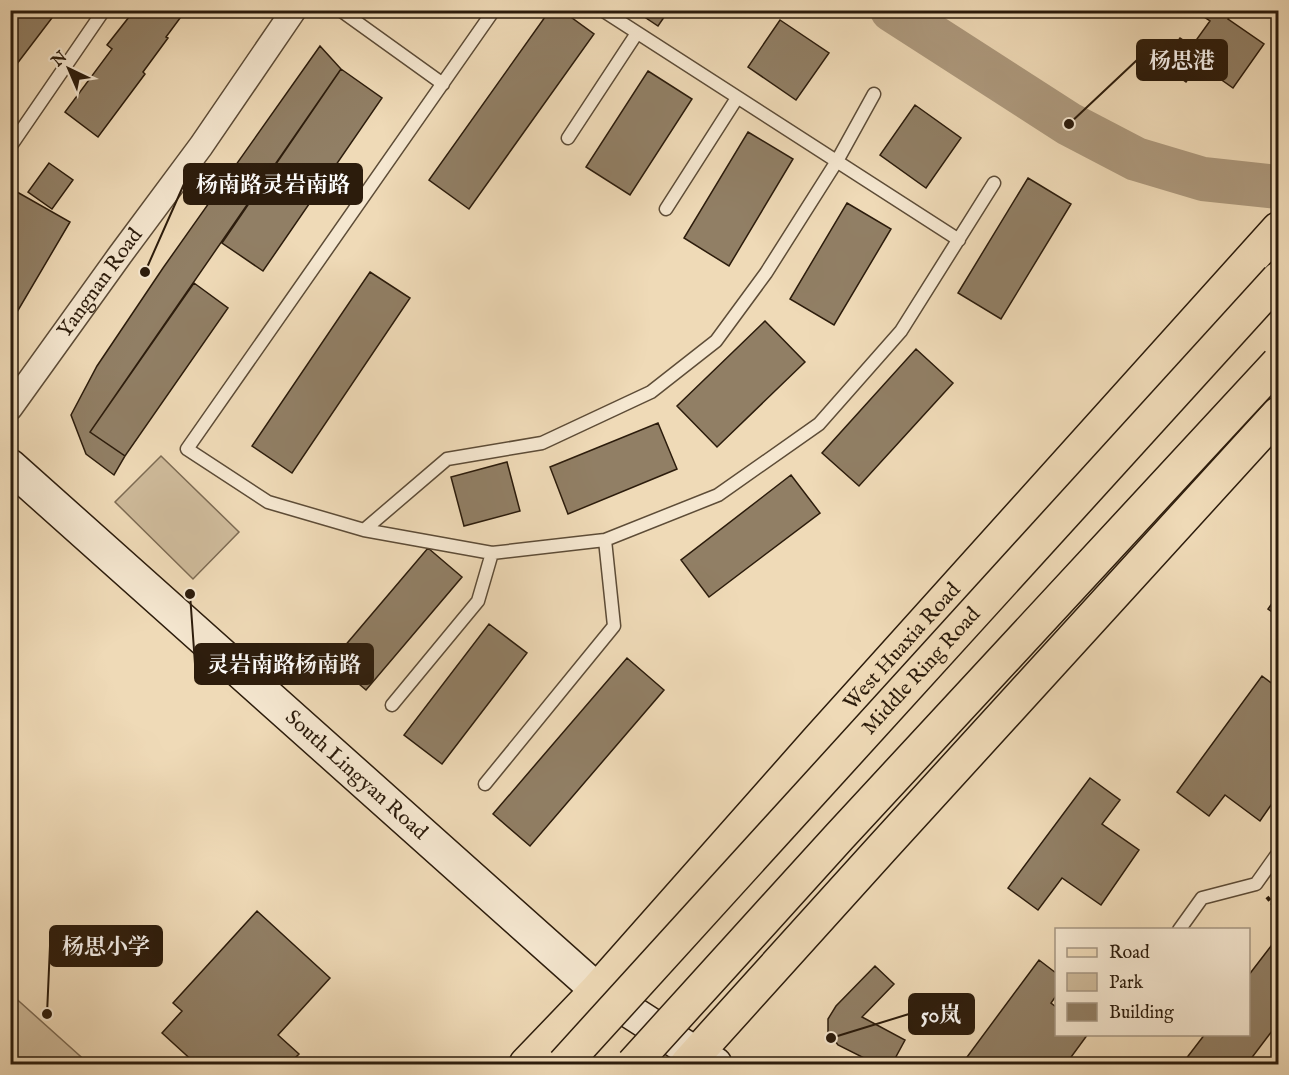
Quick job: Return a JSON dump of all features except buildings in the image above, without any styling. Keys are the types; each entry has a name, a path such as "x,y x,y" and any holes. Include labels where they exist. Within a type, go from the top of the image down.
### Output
{"main road":[{"name":"West Huaxia Road","path":"526,1065 597,990 819,739 1272,237"},
{"name":"Middle Ring Road","path":"564,1065 1278,279"},
{"path":"633,1065 839,837 1278,363"},
{"path":"700,1061 883,847 1278,414"}],"street":[{"name":"Yangnan Road","path":"10,408 201,146 294,10"},
{"name":"South Lingyan Road","path":"10,466 597,990 700,1061"}],"lane":[{"path":"10,147 104,10"},
{"path":"340,10 443,84"},
{"path":"494,10 187,449 268,502 364,530 492,553 605,540 718,495 819,424 901,332 994,183"},
{"path":"602,10 959,240"},
{"path":"568,138 637,33"},
{"path":"364,530 447,459 542,444 651,392 716,341 766,273 837,162 873,94"},
{"path":"666,209 737,98"},
{"path":"485,784 614,626 605,540"},
{"path":"392,705 478,601 492,553"},
{"path":"1180,928 1202,898 1256,884 1278,853"}],"green space":[{"path":"161,456 239,532 193,579 115,502"},
{"path":"11,994 89,1064 11,1064"}],"waterway":[{"path":"892,10 1069,124 1136,159 1203,179 1278,187"}],"place":[{"name":"杨思港","path":"1069,124"},
{"name":"杨南路灵岩南路","path":"145,272"},
{"name":"灵岩南路杨南路","path":"190,594"},
{"name":"杨思小学","path":"47,1014"},
{"name":"50岚","path":"831,1038"}]}
